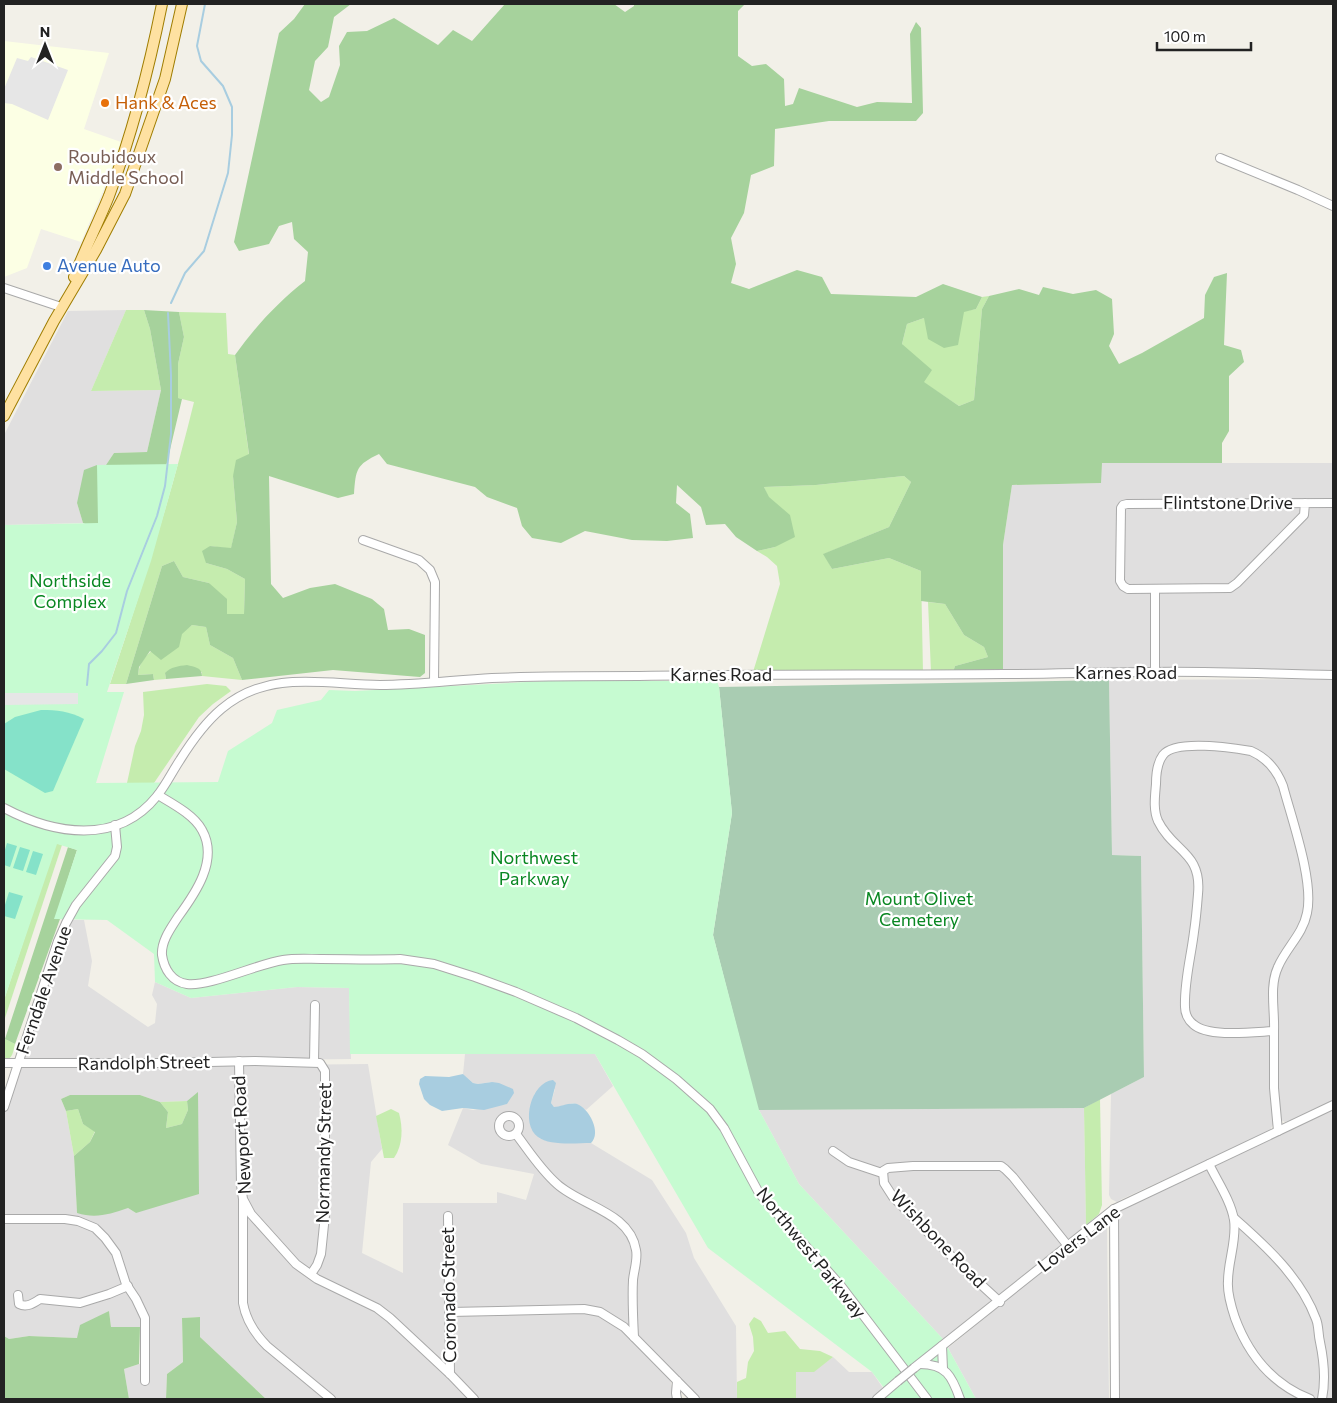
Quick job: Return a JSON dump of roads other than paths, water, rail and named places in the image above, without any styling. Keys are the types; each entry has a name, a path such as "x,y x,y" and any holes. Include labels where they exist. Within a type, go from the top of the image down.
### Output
{"main road":[{"path":"64,303 108,196 130,130 148,66 162,4"},
{"path":"4,416 125,194 167,69 182,4"},
{"path":"148,66 167,69"}],"street":[{"path":"1220,158 1333,206"},
{"path":"4,288 64,303"},
{"path":"1154,672 1155,589 1230,588 1304,515 1305,503"},
{"name":"Flintstone Drive","path":"1155,589 1128,588 1123,586 1120,581 1121,508 1123,505 1333,503"},
{"path":"363,540 418,560 430,570 435,582 434,682"},
{"name":"Karnes Road","path":"158,794 204,725 213,715 228,703 245,694 282,683 308,682 382,685 543,677 1154,672 1333,674"},
{"path":"1274,1032 1212,1031 1194,1025 1186,1013 1186,990 1199,880 1195,867 1188,856 1166,832 1158,821 1155,812 1157,766 1163,754 1174,748 1193,746 1251,751 1268,760 1279,775 1283,786 1304,869 1308,899 1307,913 1303,925 1277,968 1274,977 1274,1032 1274,1088 1278,1130"},
{"path":"4,808 71,831 87,831 124,822 143,810 158,794"},
{"name":"Northwest Parkway","path":"158,794 196,822 202,830 207,849 200,884 168,933 164,944 162,953 164,965 170,975 178,981 196,984 285,960 400,958 417,960 516,992 607,1034 642,1054 676,1079 710,1109 724,1128 759,1193 841,1286 927,1399"},
{"name":"Ferndale Avenue","path":"4,1107 58,941 76,906 115,856 117,847 114,825"},
{"name":"Normandy Street","path":"311,1274 320,1254 325,1215 324,1071 320,1063 314,1062 315,1005"},
{"name":"Newport Road","path":"239,1061 239,1134 243,1199 251,1214 296,1264 330,1286 378,1308 450,1374 474,1399"},
{"name":"Randolph Street","path":"4,1063 314,1062"},
{"name":"Lovers Lane","path":"877,1399 1114,1209 1333,1105"},
{"path":"516,1134 544,1172 565,1191 608,1214 630,1232 636,1250 632,1298 634,1337"},
{"name":"Wishbone Road","path":"833,1151 849,1162 882,1173"},
{"path":"1209,1164 1234,1218 1263,1244 1308,1301 1317,1321 1323,1356 1325,1370 1322,1399"},
{"name":"Wishbone Road","path":"882,1173 883,1170 888,1168 913,1166 1001,1166 1013,1177 1068,1246"},
{"name":"Wishbone Road","path":"882,1173 884,1183 893,1197 963,1268 1000,1302"},
{"path":"243,1199 243,1302 248,1319 259,1338 267,1346 331,1399"},
{"path":"1114,1209 1114,1399"},
{"name":"Coronado Street","path":"448,1216 450,1374"},
{"path":"1234,1218 1234,1234 1227,1282 1231,1307 1238,1325 1252,1355 1271,1376 1291,1390 1310,1399"},
{"path":"4,1219 65,1219 85,1223 95,1228 105,1238 116,1253 128,1286 145,1318 145,1380"},
{"path":"31,1292 40,1299 80,1303 110,1294 128,1286"},
{"path":"18,1296 19,1304 22,1306 32,1304 40,1299"},
{"path":"450,1312 584,1309 600,1312 634,1337 695,1399"},
{"path":"942,1346 943,1368"},
{"path":"917,1366 934,1364 943,1368 952,1380 960,1399"},
{"path":"677,1381 677,1399"}],"water":[{"path":"463,1074 473,1083 499,1083 513,1089 514,1093 507,1104 484,1110 463,1108 442,1111 430,1105 424,1099 419,1084 420,1079 425,1076 449,1077"},
{"path":"553,1080 556,1083 551,1103 554,1107 577,1104 590,1115 595,1127 594,1139 591,1143 549,1142 538,1137 533,1131 529,1114 530,1104 539,1088 545,1082"}],"waterway":[{"path":"171,303 185,273 204,251 228,173 232,135 232,107 223,86 201,61 197,46 205,4"},
{"path":"87,685 89,664 116,633 127,591 157,516 165,486 171,434 168,313"}],"place":[{"name":"Hank & Aces","path":"105,103"},
{"name":"Roubidoux Middle School","path":"58,167"},
{"name":"Avenue Auto","path":"47,266"}],"park label":[{"name":"Northside Complex","path":"70,591"},
{"name":"Mount Olivet Cemetery","path":"919,910"}]}
